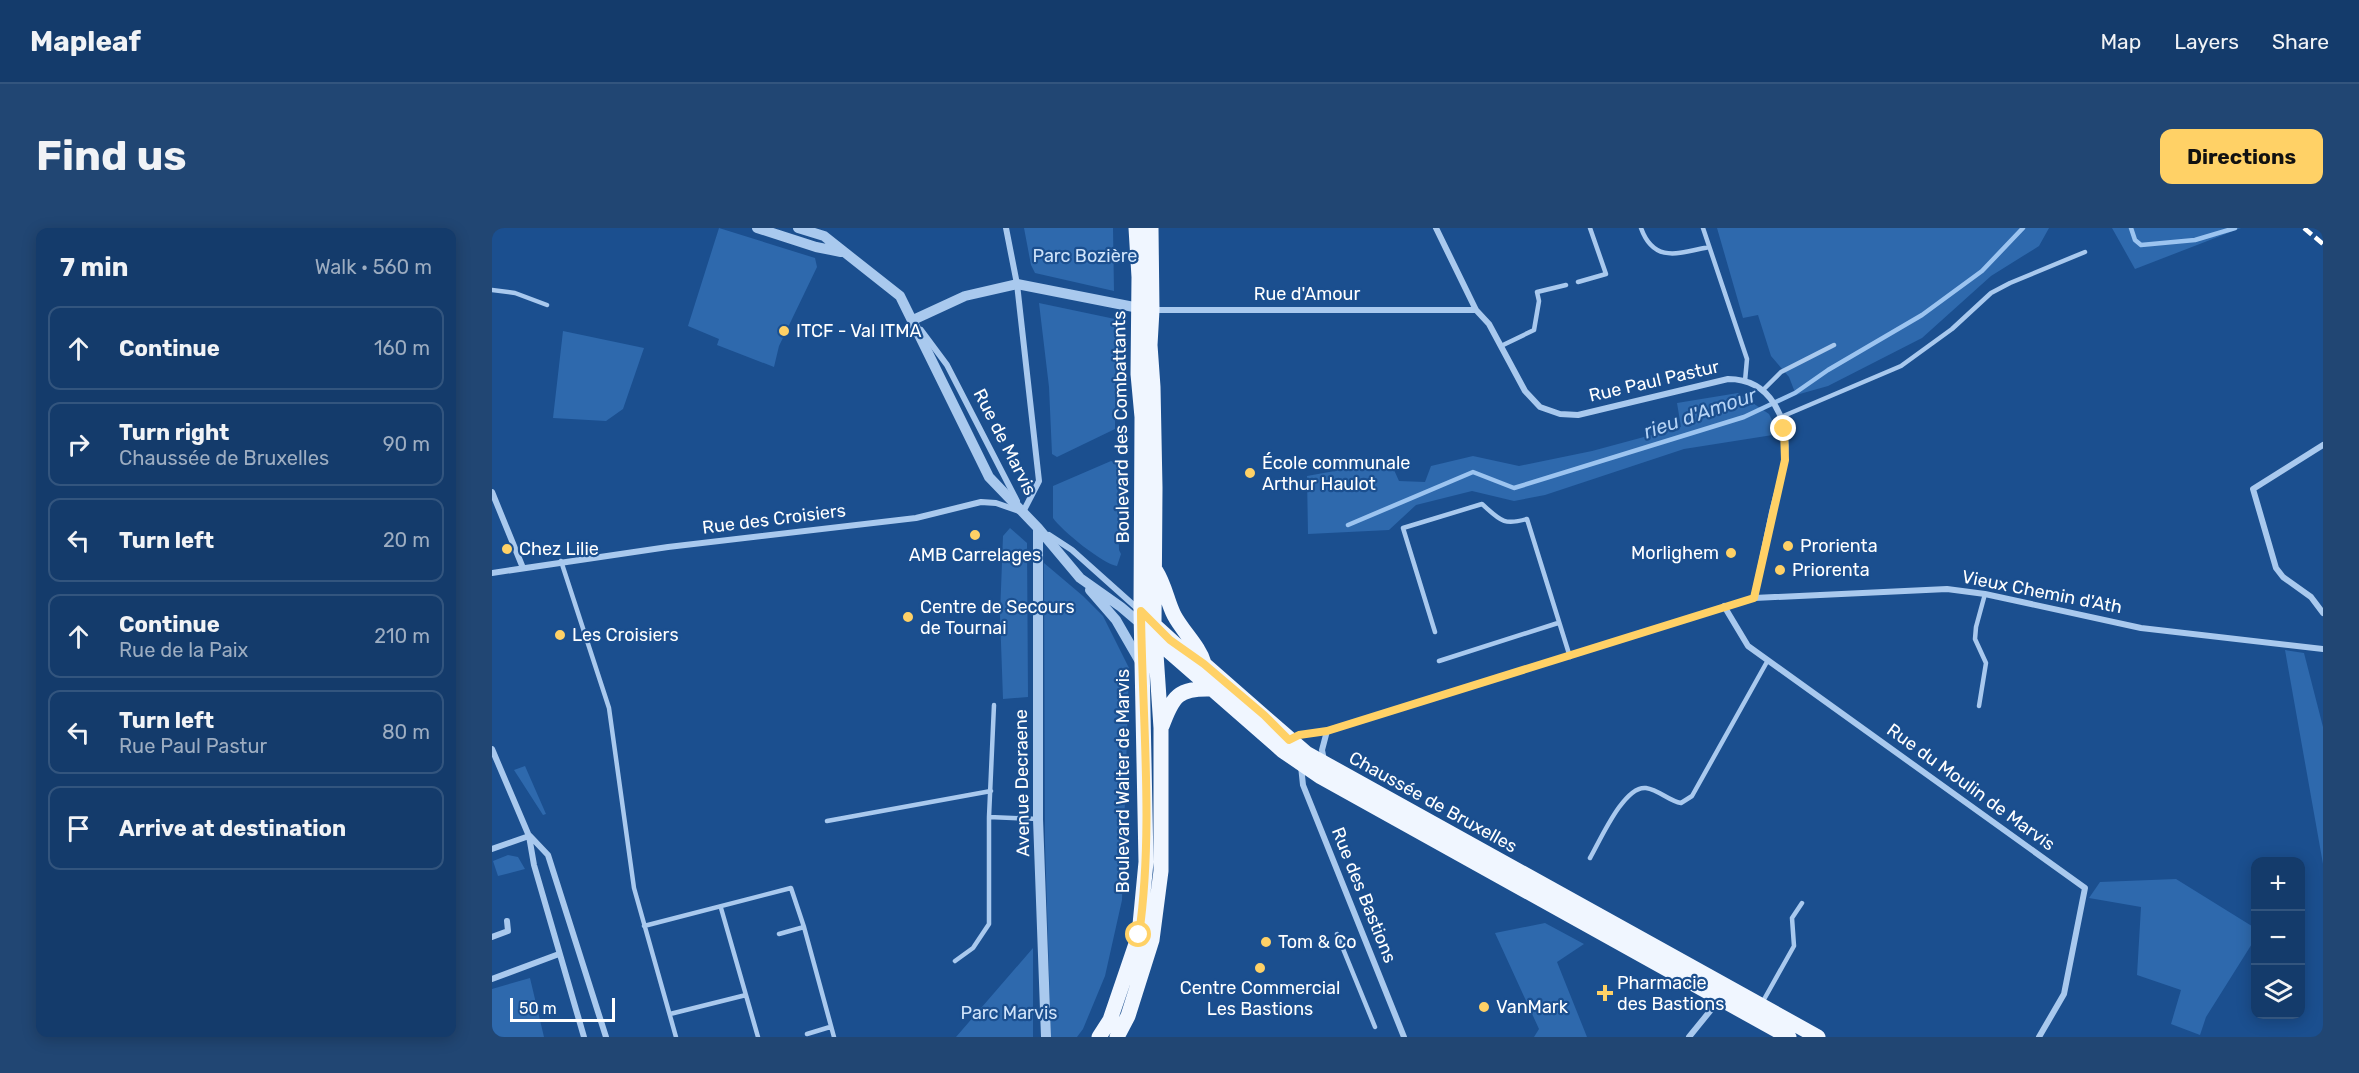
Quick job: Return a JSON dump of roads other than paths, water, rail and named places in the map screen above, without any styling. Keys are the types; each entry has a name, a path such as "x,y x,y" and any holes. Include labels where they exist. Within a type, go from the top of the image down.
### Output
{"main road":[{"name":"Boulevard des Combattants","path":"1136,228 1153,387 1155,569 1147,625"},
{"path":"1145,309 1152,282 1151,228"},
{"name":"Boulevard des Combattants","path":"1145,309 1138,374 1142,417 1147,625"},
{"path":"1155,569 1163,583 1174,616 1201,653 1204,664"},
{"name":"Chaussée de Bruxelles","path":"1147,625 1204,664 1264,715 1289,740 1325,764 1723,993 1789,1037"},
{"name":"Chaussée de Bruxelles","path":"1147,625 1211,689 1301,764 1519,889 1723,993 1761,1005 1818,1037"},
{"name":"Boulevard Walter de Marvis","path":"1099,1037 1110,1020 1129,968 1139,935 1142,910 1146,862 1146,812 1142,666 1147,625"},
{"name":"Boulevard Walter de Marvis","path":"1117,1037 1128,1016 1152,940 1161,871 1161,728 1147,625"},
{"path":"1161,728 1174,698 1180,693 1195,688 1211,689"}],"street":[{"name":"Rue de Marvis","path":"757,228 816,247 844,252"},
{"name":"Rue de Marvis","path":"798,228 824,236 900,296 914,320 985,471 1023,512"},
{"path":"1006,228 1017,284 1039,481 1023,512"},
{"name":"Rue Paul Pastur","path":"1436,228 1476,310 1489,324 1525,392 1540,407 1560,414 1578,415 1728,379 1745,381 1763,390 1774,402 1781,417 1786,438 1785,460 1754,598"},
{"path":"914,320 965,296 1017,284 1145,309"},
{"name":"Rue d'Amour","path":"1145,309 1476,310"},
{"path":"2323,445 2253,489 2276,567 2283,577 2311,597 2323,613"},
{"path":"492,492 524,568"},
{"name":"Rue des Croisiers","path":"492,573 561,561 922,516 981,502 996,503 1023,512"},
{"name":"Chaussée de Bruxelles","path":"1023,512 1080,578 1147,625"},
{"name":"Chaussée de Bruxelles","path":"1038,528 1072,550 1147,625"},
{"name":"Avenue Decraene","path":"1038,528 1038,819 1046,1037"},
{"path":"1080,578 1116,620 1142,666"},
{"name":"Vieux Chemin d'Ath","path":"1289,740 1299,735 1327,731 1570,657 1754,598 1947,589 1985,594 2140,628 2323,649"},
{"name":"Rue du Moulin de Marvis","path":"1724,606 1748,646 2085,888 2064,994 2040,1037"},
{"path":"1325,764 1322,750 1327,731"},
{"path":"492,749 529,836 534,865 584,1037"},
{"name":"Rue des Bastions","path":"1301,764 1303,785 1404,1037"},
{"path":"492,849 529,836"},
{"path":"529,836 548,855 606,1037"},
{"path":"492,937 508,931 507,921"},
{"path":"492,979 559,954"},
{"path":"1689,1037 1723,993"}],"lane":[{"path":"1578,282 1606,274 1590,228"},
{"path":"1641,228 1646,242 1654,249 1666,253 1709,247"},
{"path":"1703,228 1747,359 1745,381"},
{"path":"1781,417 1900,366 1952,329 1991,292 2085,252"},
{"path":"1501,346 1534,330 1539,301 1537,292 1566,285"},
{"path":"492,290 515,293 547,305"},
{"path":"1763,390 1781,372 1834,345"},
{"path":"1435,632 1403,528 1482,504 1497,518 1511,524 1527,519 1570,657"},
{"path":"561,561 609,708 634,888 676,1037"},
{"path":"1978,706 1986,663 1975,639 1985,594"},
{"path":"1439,661 1558,623"},
{"path":"1590,858 1624,798 1633,791 1642,788 1649,789 1681,802 1692,796 1768,660"},
{"path":"955,961 973,948 989,924 989,817 994,705"},
{"path":"827,821 991,791"},
{"path":"989,817 1038,819"},
{"path":"644,927 791,888 834,1037"},
{"path":"1761,1005 1794,946 1792,918 1802,903"},
{"path":"721,908 758,1037"},
{"path":"778,934 804,927"},
{"path":"1337,934 1375,1027"},
{"path":"670,1014 746,995"},
{"path":"807,1034 830,1027"}],"waterway":[{"name":"rieu d'Amour","path":"1348,525 1473,472 1514,488 1744,417 1795,393 1828,370 1922,315 1982,271 2023,228"},
{"path":"2131,228 2135,240 2141,245 2195,240 2235,228"}],"railway":[{"path":"2304,228 2323,244"}],"place":[{"name":"ITCF - Val ITMA","path":"784,331"},
{"name":"École communale Arthur Haulot","path":"1250,473"},
{"name":"AMB Carrelages","path":"975,535"},
{"name":"Prorienta","path":"1788,546"},
{"name":"Chez Lilie","path":"507,549"},
{"name":"Morlighem","path":"1731,553"},
{"name":"Priorenta","path":"1780,570"},
{"name":"Centre de Secours de Tournai","path":"908,617"},
{"name":"Les Croisiers","path":"560,635"},
{"name":"Tom & Co","path":"1266,942"},
{"name":"Centre Commercial Les Bastions","path":"1260,968"},
{"name":"Pharmacie des Bastions","path":"1605,993"},
{"name":"VanMark","path":"1484,1007"}],"park label":[{"name":"Parc Bozière","path":"1085,256"},
{"name":"Parc Marvis","path":"1009,1013"}]}
